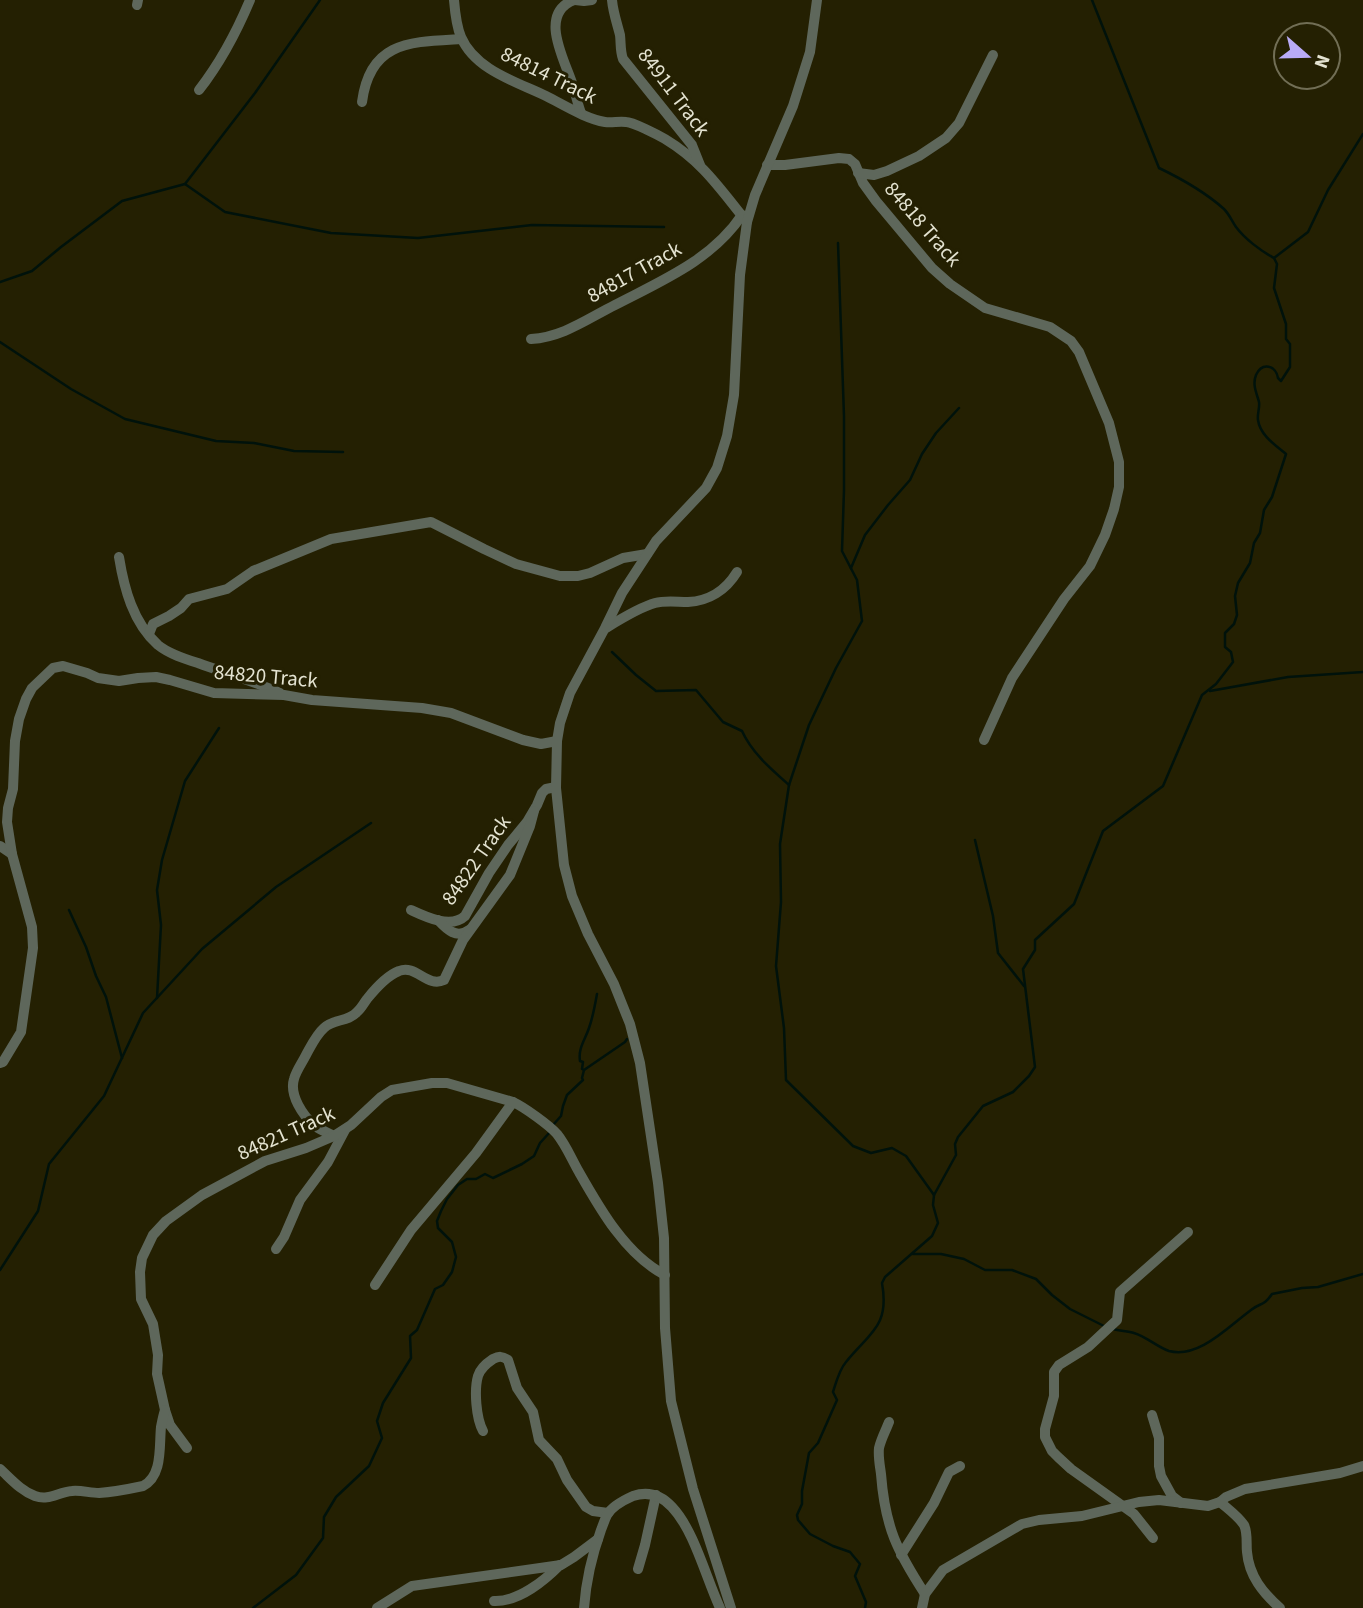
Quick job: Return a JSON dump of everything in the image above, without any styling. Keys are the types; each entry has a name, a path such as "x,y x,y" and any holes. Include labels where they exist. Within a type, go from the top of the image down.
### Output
{"street":[{"path":"199,90 212,73 250,0"},
{"path":"362,102 364,87 375,63 382,55 400,47 430,40 461,39 454,0"},
{"path":"581,113 561,57 555,29 564,6 574,0 592,0"},
{"name":"84911 Track","path":"612,0 623,59 692,145 701,166"},
{"path":"731,1608 693,1489 671,1401 664,1238 640,1063 630,1024 614,984 572,896 564,864 556,787 557,741 570,693 622,593 647,554 671,524 706,488 717,468 734,395 745,218 793,106 810,52 817,0"},
{"name":"84814 Track","path":"461,39 480,61 523,87 590,118 605,122 629,121 664,139 701,166"},
{"path":"858,173 874,175 887,171 919,156 946,138 959,123 993,55"},
{"name":"84818 Track","path":"767,165 849,159 855,164 863,183 883,210 932,268 950,284 985,308 1051,327 1070,341 1079,352 1109,424 1119,462 1119,487 1105,535 1090,566 1064,599 1012,678 984,740"},
{"path":"701,166 745,218"},
{"name":"84817 Track","path":"531,339 547,338 568,330 676,274 721,242 745,218"},
{"path":"149,635 153,624 181,608 189,599 227,589 253,571 331,540 416,524 431,522 516,564 560,576 590,573 623,558 647,554"},
{"path":"118,557 123,585 141,625 159,646 170,653 261,684 284,695"},
{"path":"606,628 650,605 709,598 732,581 737,572"},
{"name":"84820 Track","path":"0,1063 21,1032 33,947 32,927 9,837 8,808 13,789 13,759 19,719 26,699 32,688 53,668 63,666 98,678 119,681 156,677 214,693 284,695 312,700 422,708 451,713 523,740 541,744 557,741"},
{"name":"84822 Track","path":"411,910 438,920 459,922 498,858 534,811 542,793 556,787"},
{"path":"334,1136 316,1126 304,1114 295,1097 294,1077 319,1033 331,1023 350,1018 358,1012 366,1000 397,972 405,969 432,981 444,980 469,930 510,875 534,811"},
{"path":"0,845 12,854"},
{"path":"438,920 456,934 464,934 469,930"},
{"name":"84821 Track","path":"187,1448 170,1425 165,1410 157,1374 158,1355 153,1324 142,1299 142,1258 153,1235 202,1195 265,1161 334,1136 392,1090 447,1083 523,1107 558,1135 587,1186 623,1239 646,1264 665,1275"},
{"path":"375,1285 411,1230 513,1102"},
{"path":"276,1249 300,1200 328,1162 345,1129"},
{"path":"1153,1538 1142,1522 1124,1505 1058,1457 1047,1443 1045,1429 1054,1396 1054,1372 1059,1365 1088,1347 1110,1328 1117,1320 1120,1292 1188,1232"},
{"path":"482,1431 476,1408 478,1376 489,1362 503,1357 508,1360 517,1388 533,1412 539,1440 557,1458 567,1480 586,1507 608,1513"},
{"path":"0,1469 22,1489 41,1498 56,1497 66,1492 99,1493 143,1486 148,1484 157,1466 165,1410"},
{"path":"1152,1415 1159,1438 1161,1476 1172,1496 1181,1504"},
{"path":"889,1422 879,1448 886,1515 892,1537 925,1594"},
{"path":"901,1555 926,1517 949,1472 960,1466"},
{"path":"922,1608 925,1594 943,1570 1022,1524 1082,1516 1124,1505 1159,1500 1208,1506 1220,1503 1226,1497 1245,1489 1340,1473 1363,1466"},
{"path":"584,1608 588,1573 608,1513 628,1498 642,1493 656,1496 670,1505 678,1515 700,1557 720,1608"},
{"path":"638,1569 656,1496"},
{"path":"1220,1503 1243,1523 1251,1571 1260,1588 1280,1608"},
{"path":"494,1601 508,1601 551,1574 598,1539"},
{"path":"377,1608 412,1586 561,1565"}],"waterway":[{"path":"0,282 32,271 122,201 185,184 255,93 320,0"},
{"path":"1092,0 1159,168 1193,186 1217,203 1244,236 1274,258"},
{"path":"865,1608 866,1602 855,1576 860,1564 850,1552 810,1534 798,1520 809,1453 818,1443 837,1400 833,1392 841,1369 870,1336 880,1320 884,1298 882,1283 885,1277 932,1236 938,1223 933,1205 934,1195 956,1155 955,1144 958,1137 983,1106 1013,1092 1035,1067 1023,969 1035,950 1035,940 1074,904 1103,831 1163,786 1202,695 1216,684 1233,662 1231,652 1225,647 1225,633 1234,624 1237,615 1235,596 1238,583 1250,563 1264,510 1272,497 1286,454 1269,439 1259,425 1259,402 1255,386 1256,375 1262,368 1275,370 1281,381 1290,367 1290,344 1286,339 1286,324 1274,288 1277,264 1274,258 1308,232 1328,190 1363,134"},
{"path":"185,184 225,212 331,233 418,238 532,225 664,227"},
{"path":"838,243 844,416 842,551 857,580 862,621 809,725 789,785 780,844 781,902 776,966 784,1028 786,1080 853,1146 871,1153 892,1148 906,1156 934,1195"},
{"path":"0,342 71,389 125,419 216,441 254,443 294,451 343,452"},
{"path":"851,568 865,535 910,480 936,433 959,408"},
{"path":"612,652 656,691 696,690 723,722 742,731 757,754 789,785"},
{"path":"1210,691 1288,677 1363,672"},
{"path":"157,998 161,925 157,890 162,860 185,781 219,728"},
{"path":"0,1270 38,1211 49,1164 104,1096 143,1013 202,949 276,887 371,823"},
{"path":"975,840 993,916 998,953 1024,986"},
{"path":"69,910 106,997 122,1058"},
{"path":"584,1070 580,1052 592,1020 597,994"},
{"path":"553,1125 561,1116 567,1095 583,1080 584,1070 627,1039"},
{"path":"253,1608 296,1575 323,1538 324,1517 336,1497 369,1466 382,1438 377,1421 383,1403 411,1358 410,1336 417,1330 435,1289 443,1285 452,1272 456,1257 452,1242 438,1228 437,1221 447,1199 458,1185 467,1179 476,1179 485,1174 493,1178 522,1164 534,1156 540,1143 550,1132"},
{"path":"913,1254 941,1254 964,1259 985,1270 1012,1270 1036,1279 1070,1309 1106,1327"},
{"path":"1113,1329 1132,1332 1169,1351 1191,1350 1213,1340 1264,1303 1272,1294 1318,1287 1363,1274"}]}
